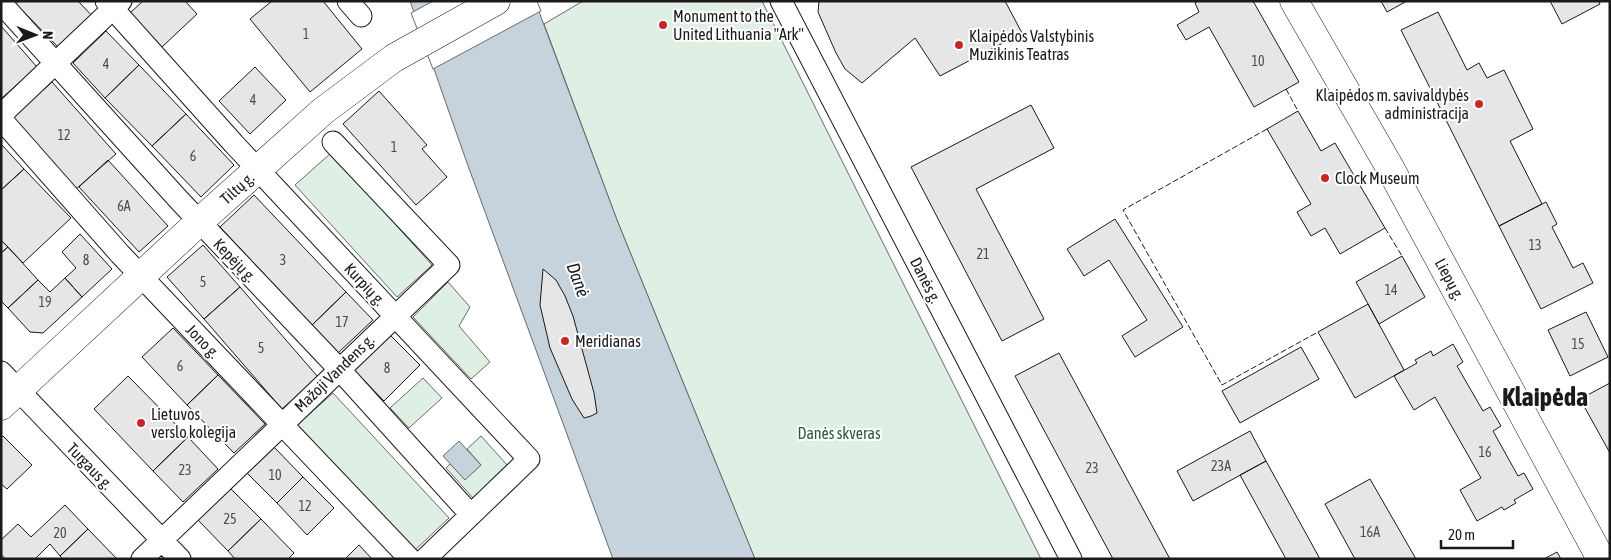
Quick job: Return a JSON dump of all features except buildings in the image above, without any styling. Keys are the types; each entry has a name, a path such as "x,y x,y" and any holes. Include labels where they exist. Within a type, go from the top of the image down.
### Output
{"main road":[{"name":"Tiltų g.","path":"7,389 141,276 258,169 352,88 419,43 496,1"},
{"name":"Liepų g.","path":"1294,1 1389,166 1601,559"}],"street":[{"name":"Danės g.","path":"781,1 1071,559"},
{"name":"Kepėjų g.","path":"1,3 199,222 339,369 471,515"},
{"path":"1,115 57,64 114,4"},
{"name":"Kurpių g.","path":"114,4 258,169 529,459 425,559"},
{"name":"Jono g.","path":"1,119 141,276 410,559"},
{"name":"Mažoji Vandens g.","path":"142,559 281,423 449,265 334,142"},
{"name":"Turgaus g.","path":"7,389 180,559"}],"green space":[{"name":"Danės skveras","path":"583,1 762,1 1041,559 755,559 617,220 544,24"},
{"path":"331,153 432,265 397,297 295,185"},
{"path":"448,282 470,307 459,326 490,362 471,379 413,317"},
{"path":"423,378 442,398 409,428 390,408"},
{"path":"333,393 449,518 415,550 296,426"},
{"path":"481,436 508,466 473,498 446,468 450,464 465,479 481,465 467,449"}],"water":[{"name":"Danė","path":"410,1 535,1 617,220 755,559 613,559 467,163"},
{"path":"459,441 481,465 465,480 443,456"}],"pier":[{"path":"433,1 537,1 541,11 433,69 411,13"}],"fence":[{"path":"1286,89 1298,111"},
{"path":"1267,129 1123,210 1222,385 1318,332"},
{"path":"1385,228 1402,256"}],"place":[{"name":"Monument to the United Lithuania \"Ark\"","path":"663,25"},
{"name":"Klaipėdos Valstybinis Muzikinis Teatras","path":"959,45"},
{"name":"Klaipėdos m. savivaldybės administracija","path":"1479,104"},
{"name":"Clock Museum","path":"1325,178"},
{"name":"Meridianas","path":"565,341"},
{"name":"Lietuvos verslo kolegija","path":"141,423"}],"district":[{"name":"Klaipėda","path":"1545,397"}]}
